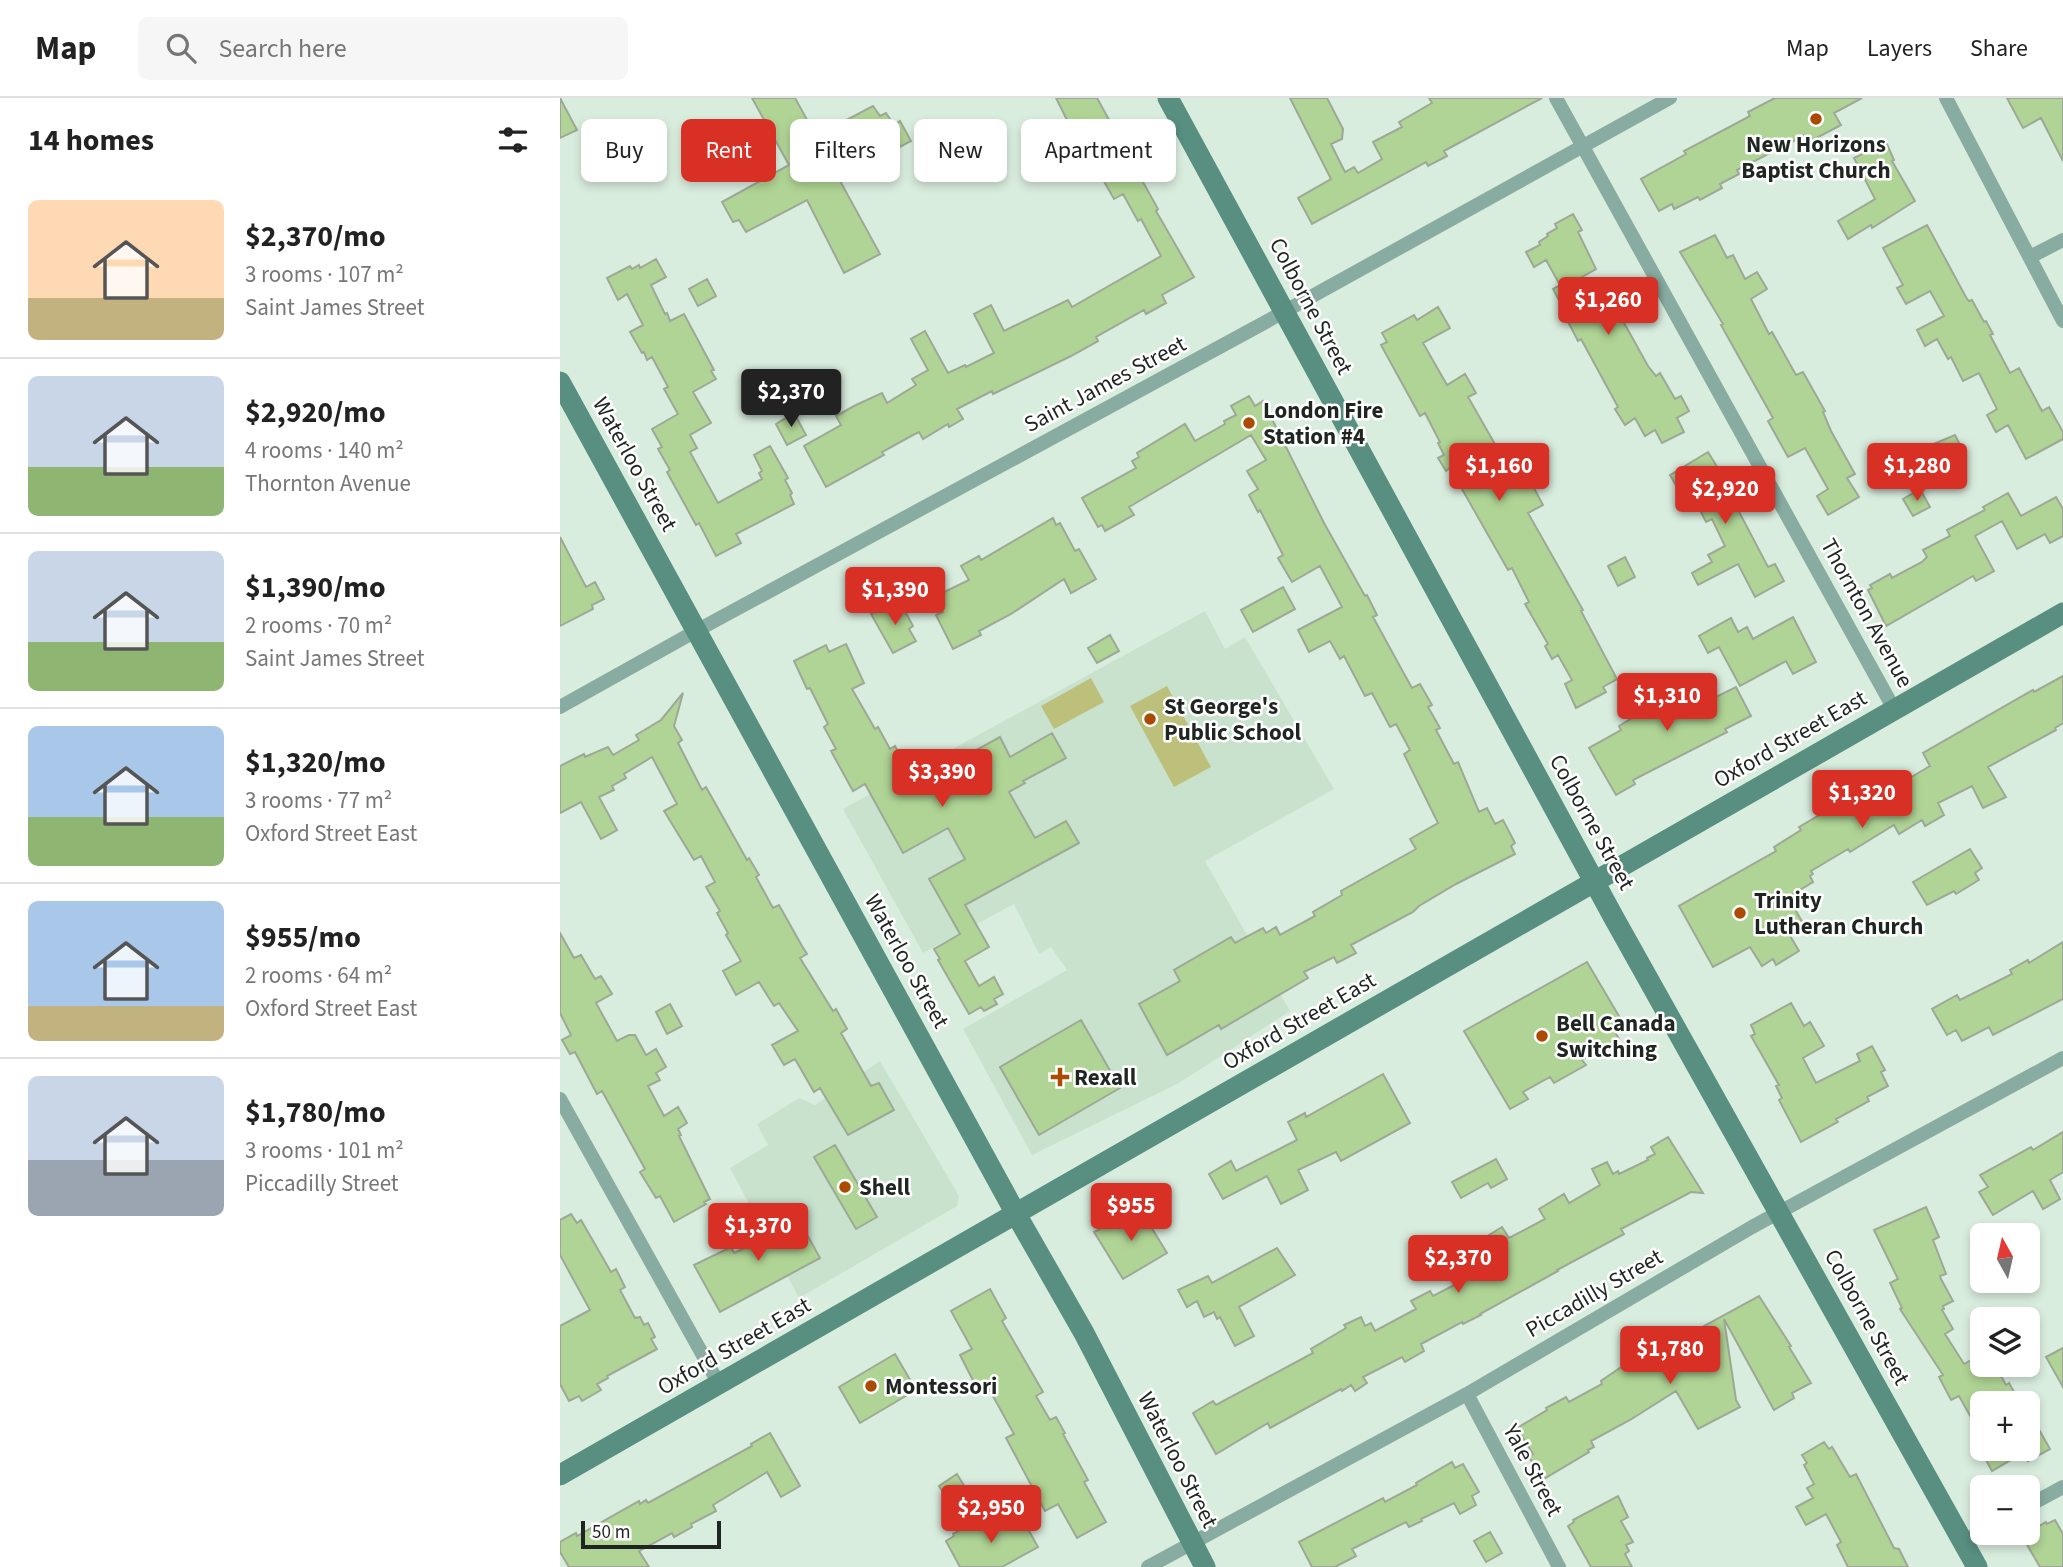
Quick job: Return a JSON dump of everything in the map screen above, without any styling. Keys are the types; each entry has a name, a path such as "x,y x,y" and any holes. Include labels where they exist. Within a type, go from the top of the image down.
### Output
{"street":[{"name":"Colborne Street","path":"1168,98 1614,918 1977,1567"},
{"name":"Thornton Avenue","path":"1556,98 1894,709"},
{"name":"Saint James Street","path":"560,707 1670,98"},
{"path":"1946,98 2063,321"},
{"path":"2030,257 2063,240"},
{"name":"Waterloo Street","path":"560,382 1016,1214 1084,1333 1205,1567"},
{"name":"Oxford Street East","path":"560,1475 2063,612"},
{"name":"Piccadilly Street","path":"1149,1567 1467,1394 1779,1213 2063,1058"},
{"path":"560,1099 719,1384"},
{"name":"Yale Street","path":"1467,1394 1559,1567"},
{"path":"2040,1499 2063,1487"},
{"path":"1963,1542 1970,1538"}],"shaded area":[{"name":"St George's Public School","path":"1205,611 1225,649 1245,637 1334,789 1205,861 1290,1011 1179,1083 1032,1155 963,1029 1067,970 1051,947 1039,954 1014,904 923,953 843,809"},
{"path":"880,1061 959,1196 957,1206 799,1298 730,1168 768,1145 757,1124 799,1098 815,1105"}],"green space":[{"path":"1091,678 1104,702 1054,729 1041,706"},
{"path":"1167,686 1211,767 1174,787 1130,706"}],"building":[{"path":"560,98 577,130 560,138"},
{"path":"752,98 795,98 807,119 790,119 790,182 841,182 880,254 844,273 807,200 746,232 739,220 733,222 722,202 758,182 776,182 776,172 789,165 776,141 776,119 764,119"},
{"path":"1056,98 1097,98 1109,119 1066,119"},
{"path":"1290,98 1327,98 1343,129 1342,139 1331,144 1345,172 1354,167 1358,173 1382,159 1373,142 1402,127 1399,122 1432,103 1429,98 1542,98 1444,151 1447,156 1428,166 1426,162 1312,224 1298,198 1331,179"},
{"path":"1775,98 1862,98 1834,113 1841,125 1809,142 1805,135 1737,170 1739,174 1720,184 1722,188 1700,200 1698,197 1674,209 1672,204 1659,211 1641,179 1686,154 1684,151 1750,116 1748,112"},
{"path":"2007,98 2063,98 2063,161 2041,118 2023,128"},
{"path":"873,106 880,116 886,113 890,119 848,119"},
{"path":"900,121 911,141 900,147"},
{"path":"1886,142 1894,160 1892,161 1915,201 1872,228 1871,225 1848,239 1838,221 1875,199 1854,158"},
{"path":"1104,182 1143,182 1158,209 1156,211 1194,277 1162,295 1166,303 1146,314 1144,310 1096,337 1098,341 993,394 992,391 957,409 963,419 949,427 948,424 923,439 919,432 826,487 804,446 841,425 836,416 856,405 882,393 887,403 916,385 912,379 928,370 911,339 925,331 948,373 994,353 974,314 991,305 1004,331 1068,300 1072,307 1161,256 1141,219 1138,221 1123,194 1114,199"},
{"path":"1573,214 1582,230 1578,232 1596,269 1575,281 1589,306 1609,295 1612,299 1616,297 1623,309 1618,312 1648,366 1656,376 1660,373 1675,399 1681,396 1689,411 1677,418 1684,432 1662,443 1655,430 1645,436 1635,418 1625,425 1581,339 1578,341 1566,318 1568,317 1553,289 1560,285 1546,260 1534,267 1526,252 1540,245 1539,242 1548,236 1547,234 1557,228 1555,224"},
{"path":"1927,225 1967,299 1972,300 1984,322 1986,321 1993,334 1990,335 2010,373 2019,368 2042,411 2049,407 2063,432 2063,439 2026,459 2008,425 1996,432 1987,415 1997,409 1979,373 1963,381 1951,357 1948,359 1937,339 1925,346 1917,330 1944,316 1930,291 1906,304 1897,288 1903,285 1883,248"},
{"path":"1715,235 1727,258 1733,255 1745,279 1757,272 1767,289 1751,299 1769,334 1772,332 1796,375 1803,372 1855,474 1847,478 1859,497 1828,515 1817,496 1828,489 1805,448 1788,457 1768,421 1773,418 1721,325 1723,324 1680,252"},
{"path":"656,259 666,277 651,285 665,314 667,313 670,321 684,314 714,370 711,371 716,379 693,392 711,423 690,435 697,448 690,452 718,503 762,479 759,473 762,471 754,455 770,446 788,478 785,480 792,493 790,495 794,504 736,534 741,543 716,556 667,472 670,470 658,449 662,447 652,429 678,414 664,389 668,387 652,357 647,360 630,332 643,325 627,294 618,300 607,278 630,266 632,269 639,265 640,268"},
{"path":"707,279 716,296 698,306 689,289"},
{"path":"1438,307 1450,328 1423,343 1447,385 1465,374 1476,393 1468,397 1504,460 1516,454 1543,505 1528,513 1583,610 1581,611 1617,679 1603,687 1606,692 1576,708 1565,684 1572,680 1558,655 1552,659 1545,646 1548,644 1525,604 1529,602 1512,568 1508,570 1450,468 1446,471 1438,458 1444,455 1438,443 1440,442 1425,413 1420,416 1381,345 1387,342 1382,333 1414,315 1417,320"},
{"path":"1249,396 1255,406 1263,401 1324,523 1365,596 1367,595 1377,615 1373,617 1412,688 1420,684 1432,705 1428,707 1440,728 1436,730 1454,764 1458,762 1479,812 1487,808 1495,824 1503,820 1515,843 1511,846 1515,854 1456,884 1413,912 1351,945 1356,953 1337,963 1334,957 1304,972 1308,978 1221,1029 1219,1025 1167,1055 1139,1004 1180,981 1174,970 1231,937 1235,943 1263,928 1266,933 1276,927 1280,935 1315,916 1313,912 1342,895 1341,891 1416,849 1410,839 1438,823 1404,754 1410,750 1396,724 1390,727 1372,693 1365,696 1344,656 1340,659 1330,641 1309,652 1298,630 1342,607 1320,566 1292,582 1278,558 1283,555 1260,510 1258,512 1249,495 1258,489 1247,471 1266,460 1251,435 1129,507 1134,515 1105,531 1102,525 1098,527 1082,498 1136,468 1132,461 1139,457 1137,453 1185,424 1195,441 1225,424 1224,421 1236,415 1231,406"},
{"path":"794,413 806,435 787,445 776,424"},
{"path":"1955,435 1962,449 1941,463 1931,445"},
{"path":"1708,452 1740,504 1736,506 1768,567 1775,564 1784,581 1755,597 1738,564 1698,585 1692,573 1712,562 1708,555 1725,546 1712,519 1706,522 1697,504 1693,506 1682,487 1678,489 1670,475"},
{"path":"1920,489 1930,507 1913,516 1903,499"},
{"path":"2008,493 2021,516 2056,497 2063,509 2063,536 2050,543 2045,534 2017,549 2002,521 1975,536 1994,571 1976,581 1973,576 1886,626 1868,590 1872,588 1870,585 1890,574 1892,578 1922,562 1927,557 1923,550 1950,536 1947,530 1985,510 1983,507"},
{"path":"1053,518 1056,525 1060,523 1075,551 1079,549 1096,579 1071,593 1064,579 1011,614 979,631 981,635 953,649 936,615 943,612 936,596 969,580 961,566 979,556 981,560"},
{"path":"560,537 586,587 595,582 604,599 592,605 593,609 560,626"},
{"path":"1625,557 1635,577 1618,586 1608,566"},
{"path":"1283,587 1295,609 1253,632 1241,610"},
{"path":"901,604 913,626 909,629 916,641 893,653 871,614 884,607 887,611"},
{"path":"1793,617 1816,662 1793,674 1786,661 1740,686 1719,647 1708,653 1699,636 1731,618 1738,632 1747,627 1753,639"},
{"path":"1110,635 1119,651 1097,663 1088,648"},
{"path":"846,644 864,683 852,689 890,749 895,746 915,784 1000,737 1010,757 1052,733 1066,758 1023,781 1025,783 1009,792 1035,838 1066,821 1079,843 965,905 989,947 965,961 979,986 994,977 1003,994 994,999 997,1004 984,1011 981,1007 969,1014 934,949 960,934 929,879 965,859 948,828 903,853 865,784 853,791 831,751 836,749 824,727 828,724 794,661 826,645 829,652"},
{"path":"2063,676 2063,723 2055,728 2056,730 1988,767 2006,797 1983,808 1972,786 1938,803 1944,815 1925,826 1922,820 1899,834 1894,825 1850,852 1848,849 1811,871 1813,882 1788,897 1804,925 1789,934 1799,951 1776,965 1773,959 1762,966 1750,947 1713,967 1679,906 1776,851 1774,847 1801,830 1799,827 1821,814 1820,812 1889,774 1896,786 1930,766 1923,753 2033,690 2034,692"},
{"path":"1692,677 1699,694 1703,692 1708,701 1736,687 1751,716 1725,729 1727,732 1633,780 1635,784 1616,795 1589,748 1621,730 1619,726 1678,690 1675,685"},
{"path":"683,693 674,726 682,740 678,743 702,790 706,787 747,860 749,858 759,875 756,877 773,908 779,905 807,954 800,958 833,1011 836,1009 847,1029 841,1033 871,1086 879,1083 894,1110 848,1135 820,1088 814,1092 795,1059 784,1065 772,1045 798,1031 779,1003 774,1006 759,982 736,995 723,971 741,961 726,935 728,933 717,913 720,911 706,887 715,882 701,856 694,860 664,811 677,804 652,757 624,774 626,778 612,786 614,790 599,797 617,830 601,839 581,802 560,813 560,766 584,754 585,757 608,747 613,755 639,740 636,735 661,720"},
{"path":"1970,849 1982,868 1975,873 1979,880 1956,894 1954,891 1927,905 1913,882"},
{"path":"560,933 574,958 581,955 595,979 601,976 612,994 596,1003 617,1041 635,1035 646,1055 656,1049 666,1067 656,1073 660,1080 648,1086 664,1116 678,1107 687,1123 678,1129 681,1135 679,1136 710,1199 674,1222 660,1196 656,1198 640,1172 645,1169 602,1091 597,1094 575,1052 570,1054 562,1040 571,1035 560,1013"},
{"path":"2063,942 2063,999 1993,1035 1989,1027 1962,1041 1956,1030 1947,1035 1932,1009 1957,995 1960,1000 2012,974 2010,970 2028,960 2029,963"},
{"name":"Bell Canada Switching","path":"1587,962 1626,1028 1615,1032 1619,1039 1582,1060 1586,1065 1554,1083 1550,1077 1523,1092 1528,1099 1510,1109 1464,1031"},
{"path":"1791,1003 1804,1026 1810,1022 1824,1046 1803,1058 1816,1083 1860,1061 1857,1054 1872,1046 1885,1070 1881,1072 1888,1086 1867,1097 1869,1101 1836,1119 1838,1122 1801,1142 1779,1100 1782,1098 1776,1086 1779,1085 1751,1036 1755,1034 1751,1025"},
{"path":"670,1004 682,1026 667,1034 656,1012"},
{"name":"Rexall","path":"1081,1020 1120,1088 1039,1135 1000,1067"},
{"path":"1383,1074 1410,1123 1341,1161 1336,1152 1298,1170 1308,1190 1281,1204 1267,1176 1223,1199 1209,1174 1231,1161 1236,1171 1297,1140 1288,1122 1305,1113 1306,1117"},
{"path":"2063,1132 2063,1172 2050,1180 2060,1199 2043,1209 2033,1191 1993,1215 1979,1192 1988,1187 1980,1175 2031,1147 2033,1150"},
{"path":"1668,1137 1703,1193 1691,1192 1621,1229 1624,1234 1481,1315 1421,1344 1424,1351 1405,1362 1402,1357 1363,1377 1367,1383 1355,1391 1351,1385 1342,1391 1341,1389 1270,1428 1268,1423 1216,1454 1193,1413 1213,1401 1216,1405 1313,1353 1311,1349 1346,1328 1344,1325 1361,1317 1365,1326 1371,1323 1375,1331 1416,1309 1411,1301 1430,1291 1433,1296 1470,1277 1464,1266 1489,1252 1481,1240 1502,1227 1509,1238 1545,1219 1539,1209 1564,1194 1569,1203 1600,1185 1592,1169 1607,1162 1613,1174 1618,1171 1619,1174 1648,1160 1647,1158 1655,1154 1651,1147"},
{"name":"Shell","path":"835,1145 877,1217 856,1229 814,1157"},
{"path":"1496,1159 1507,1179 1491,1188 1488,1183 1461,1198 1452,1182"},
{"path":"1926,1207 1939,1237 1933,1240 1946,1274 1940,1276 1953,1301 1943,1306 1942,1310 1953,1329 1945,1334 1964,1364 1970,1361 1970,1377 2002,1377 2014,1391 1970,1391 1970,1416 1959,1396 1951,1400 1939,1377 1943,1375 1900,1309 1902,1308 1890,1283 1898,1279 1874,1230"},
{"path":"1140,1209 1167,1253 1123,1279 1094,1232"},
{"path":"794,1211 820,1258 720,1312 694,1265 731,1247 734,1253 773,1235 768,1226"},
{"path":"571,1214 577,1223 581,1220 611,1272 616,1269 625,1287 620,1290 635,1318 640,1317 644,1325 648,1323 655,1337 651,1339 657,1349 607,1376 608,1378 597,1384 601,1390 582,1401 579,1396 569,1401 560,1384 560,1326 590,1310 560,1255 560,1220"},
{"path":"1277,1248 1295,1275 1239,1307 1254,1336 1235,1346 1220,1317 1217,1319 1214,1312 1204,1317 1197,1301 1187,1307 1178,1290 1208,1276 1212,1283"},
{"path":"990,1289 1006,1318 1002,1321 1043,1392 1036,1396 1050,1420 1056,1417 1065,1433 1063,1434 1088,1480 1084,1482 1106,1522 1077,1538 1058,1504 1045,1511 1006,1438 1014,1434 989,1389 980,1394 960,1355 972,1349 951,1311"},
{"path":"1759,1296 1811,1383 1792,1393 1794,1398 1774,1410 1724,1319 1736,1400 1740,1407 1698,1429 1676,1391 1591,1441 1594,1447 1588,1450 1589,1452 1542,1480 1529,1457 1533,1454 1517,1428 1566,1397 1569,1402 1602,1384 1601,1381 1633,1359 1634,1361 1640,1357 1642,1360"},
{"path":"2063,1348 2063,1387 2046,1357"},
{"path":"895,1354 916,1390 860,1423 839,1387"},
{"path":"2040,1431 2050,1449 2040,1454"},
{"path":"770,1433 800,1486 781,1497 767,1472 713,1505 716,1511 691,1524 692,1527 674,1537 672,1533 639,1551 649,1567 569,1567 560,1552 560,1542 576,1533 577,1536 639,1501 640,1504 646,1500 648,1503 752,1446 751,1444"},
{"path":"1824,1442 1829,1449 1832,1447 1850,1477 1856,1474 1894,1548 1899,1549 1908,1567 1848,1567 1837,1545 1841,1542 1826,1514 1806,1525 1796,1507 1813,1498 1807,1488 1814,1484 1802,1455"},
{"path":"1987,1461 2009,1461 1992,1471"},
{"path":"1452,1462 1455,1468 1463,1464 1479,1492 1472,1496 1476,1505 1460,1514 1454,1503 1409,1527 1406,1522 1352,1549 1356,1556 1335,1567 1312,1567 1299,1542 1383,1498 1385,1502"},
{"path":"957,1474 966,1489 948,1500 939,1486"},
{"path":"1618,1496 1628,1517 1621,1521 1633,1542 1626,1545 1629,1551 1625,1554 1632,1567 1591,1567 1568,1526 1573,1520"},
{"path":"981,1518 989,1532 1009,1521 1011,1526 1023,1520 1038,1547 1002,1567 960,1567 946,1541"},
{"path":"2055,1520 2063,1534 2063,1567 2040,1567 2027,1545 2040,1545 2040,1526 2046,1522 2047,1524"},
{"path":"1490,1532 1502,1553 1486,1562 1474,1541"}],"place":[{"name":"New Horizons Baptist Church","path":"1816,119"},
{"name":"London Fire Station #4","path":"1249,423"},
{"name":"St George's Public School","path":"1150,719"},
{"name":"Trinity Lutheran Church","path":"1740,913"},
{"name":"Bell Canada Switching","path":"1542,1036"},
{"name":"Rexall","path":"1060,1077"},
{"name":"Shell","path":"845,1187"},
{"name":"Montessori","path":"871,1386"}]}
